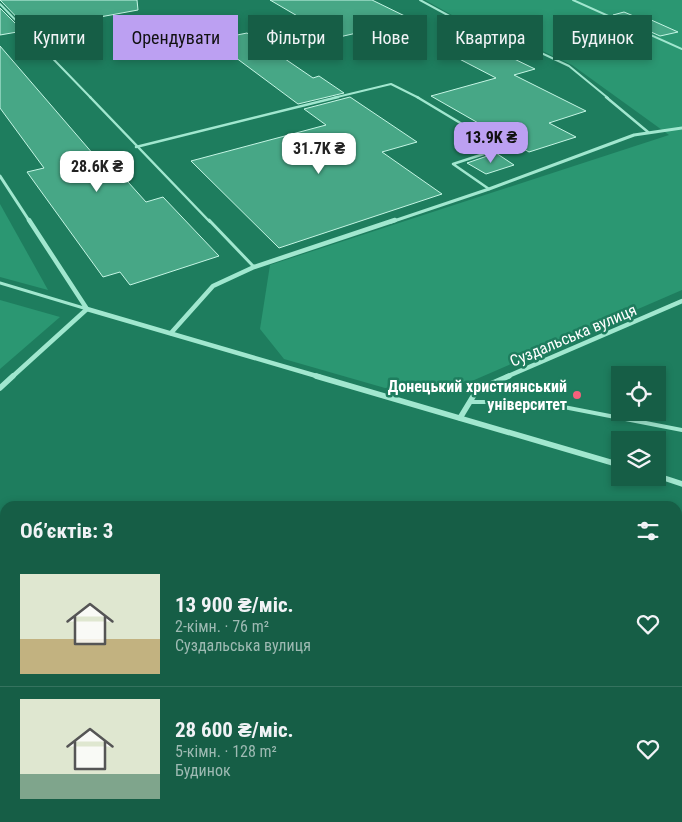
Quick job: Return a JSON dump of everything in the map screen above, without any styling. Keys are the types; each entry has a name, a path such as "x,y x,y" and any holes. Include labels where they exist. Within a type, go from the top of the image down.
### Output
{"street":[{"path":"172,333 213,286 254,266 489,189 634,135 682,128"},
{"path":"0,176 87,309 611,462"},
{"name":"Суздальська вулиця","path":"460,418 477,390 682,301"},
{"path":"0,388 87,309"},
{"path":"666,479 682,484"}],"lane":[{"path":"420,0 466,25 490,29 569,66 648,132"},
{"path":"573,0 682,48"},
{"path":"0,4 136,147 254,266"},
{"path":"136,147 391,84 431,104 502,148 453,164 489,189"},
{"path":"0,283 87,309"},
{"path":"470,402 538,402 682,430"}],"green space":[{"path":"425,0 682,0 682,290 465,384 385,388 284,359 260,329 270,265 669,135 572,65 561,60 652,60 652,15 553,15 553,56 543,51 543,15 452,15"},
{"path":"0,204 48,290 0,277"},
{"path":"0,300 60,317 0,369"}],"building":[{"path":"0,0 137,0 138,10 103,16 15,16"},
{"path":"270,0 372,0 403,15 353,15 353,34 343,36 343,15 296,15"},
{"path":"0,8 15,23 15,32 0,35"},
{"path":"624,12 631,15 613,15"},
{"path":"652,20 678,32 660,36 652,32"},
{"path":"248,34 248,60 287,60 313,78 319,76 344,93 298,104 238,59 238,35"},
{"path":"0,46 94,155 102,153 146,202 163,197 219,256 130,285 120,272 103,277 27,172 44,168 0,108"},
{"path":"461,60 516,60 535,69 514,75 586,111 549,123 576,137 529,152 431,96 496,78"},
{"path":"350,97 417,142 382,152 442,194 279,248 191,161 326,125 304,109"},
{"path":"496,153 514,165 486,174 467,163"}],"place":[{"name":"Донецький християнський університет","path":"577,395"}]}
